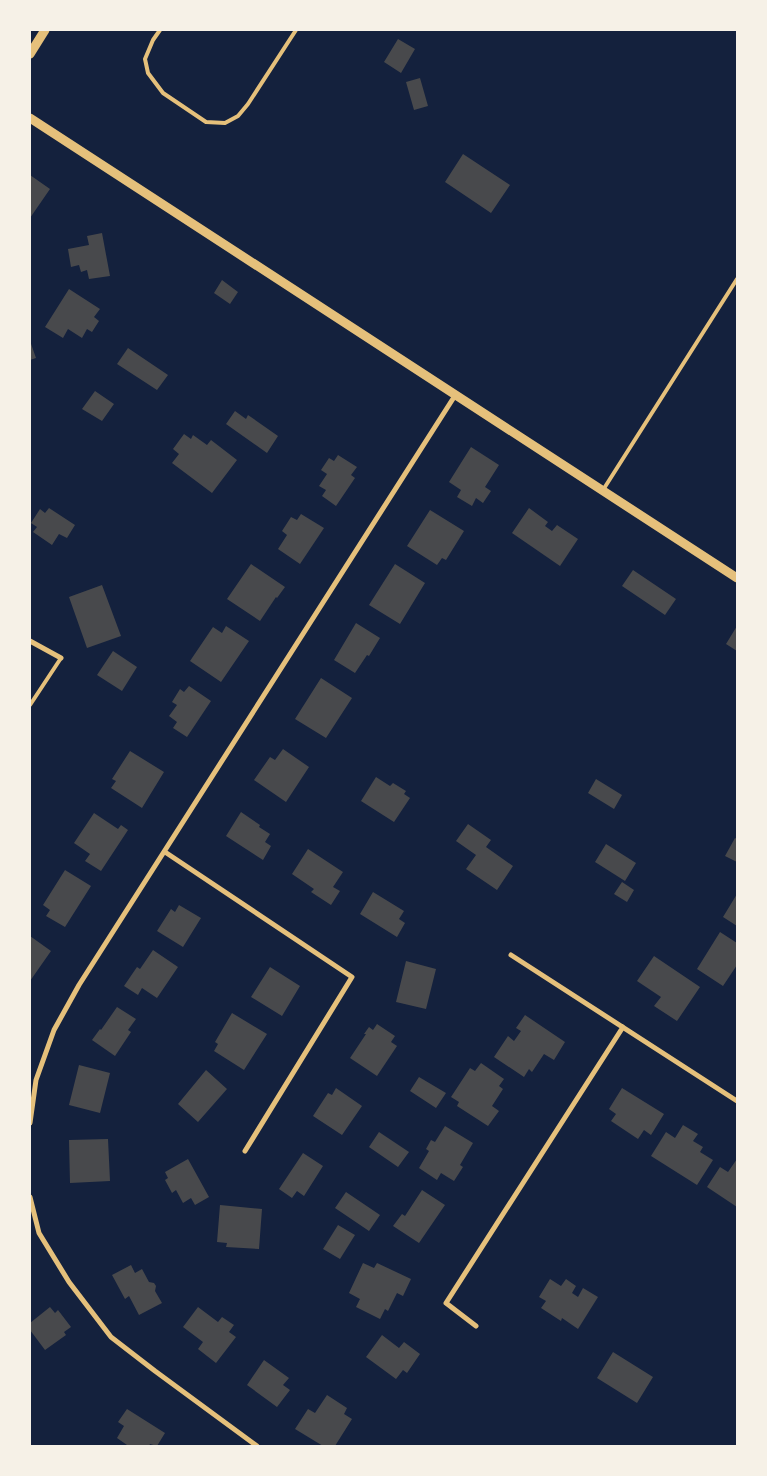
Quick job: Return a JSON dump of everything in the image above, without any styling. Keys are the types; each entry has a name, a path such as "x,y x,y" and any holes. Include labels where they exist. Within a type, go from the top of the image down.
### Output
{"street":[{"path":"30,54 46,30"},
{"path":"30,118 737,578"},
{"path":"30,1123 36,1080 54,1030 79,985 456,394"},
{"path":"30,641 61,658"},
{"path":"165,852 352,976 245,1151"},
{"path":"511,955 737,1101"},
{"path":"476,1326 446,1303 623,1027"},
{"path":"30,1197 39,1233 69,1282 111,1337 257,1446"}],"lane":[{"path":"160,30 153,40 145,59 148,73 163,93 206,122 225,123 238,116 248,104 296,30"},
{"path":"603,490 737,279"},
{"path":"30,705 61,658"}],"building":[{"path":"398,39 415,49 401,73 384,62"},
{"path":"420,78 428,106 414,110 406,82"},
{"path":"463,154 510,185 491,213 445,182"},
{"path":"30,175 50,189 30,218"},
{"path":"102,233 110,276 89,279 87,270 81,272 79,265 71,267 68,249 89,245 87,236"},
{"path":"222,280 238,292 230,304 214,293"},
{"path":"69,289 100,309 94,317 99,321 92,332 87,329 82,338 68,329 63,338 45,327"},
{"path":"30,341 36,358 30,360"},
{"path":"128,348 168,375 157,390 117,364"},
{"path":"95,391 114,404 102,421 82,409"},
{"path":"235,411 246,419 248,415 278,436 267,453 226,424"},
{"path":"184,434 191,439 193,435 207,445 211,440 237,460 212,493 172,463 179,454 173,449"},
{"path":"471,447 499,465 485,487 491,491 483,503 476,498 472,506 457,497 461,490 449,482"},
{"path":"338,455 357,467 351,475 355,478 336,506 322,496 326,490 319,486 327,474 321,470 329,458 334,461"},
{"path":"49,508 75,525 67,538 59,534 52,545 33,532 37,527 31,523 40,509 45,513"},
{"path":"529,508 548,522 545,526 552,531 557,525 578,539 560,566 512,533"},
{"path":"430,510 464,531 446,560 442,558 437,565 407,546"},
{"path":"301,514 324,528 300,564 278,549 287,535 282,531 291,517 297,520"},
{"path":"251,564 285,587 260,621 227,599"},
{"path":"395,564 425,583 400,624 369,605"},
{"path":"633,570 676,599 665,615 622,586"},
{"path":"102,585 121,636 87,648 69,597"},
{"path":"356,623 380,638 369,656 367,655 355,673 334,660"},
{"path":"226,626 249,641 221,682 190,661 213,627 222,633"},
{"path":"737,626 737,651 726,644"},
{"path":"113,651 137,667 122,691 97,675"},
{"path":"321,678 352,698 326,738 295,719"},
{"path":"189,686 211,701 187,737 173,728 177,722 169,716 177,705 172,702 180,689 184,692"},
{"path":"283,749 309,767 286,802 254,780 270,757 275,760"},
{"path":"130,751 164,772 142,808 111,788 116,781 112,779"},
{"path":"376,777 390,786 393,783 406,791 404,794 410,798 394,822 361,801"},
{"path":"596,779 622,795 614,809 588,793"},
{"path":"241,812 270,834 265,842 271,846 263,860 226,836"},
{"path":"94,813 118,829 121,825 128,830 101,871 85,861 90,854 74,843"},
{"path":"468,824 491,840 486,847 513,866 497,890 466,869 476,855 456,841"},
{"path":"735,838 737,839 737,862 725,856"},
{"path":"606,844 636,863 625,881 595,862"},
{"path":"308,849 343,872 333,887 340,891 331,905 311,892 314,889 292,874"},
{"path":"65,870 91,886 65,927 46,916 50,910 43,905"},
{"path":"622,882 634,890 627,902 614,894"},
{"path":"373,892 404,911 399,919 405,923 397,937 360,914"},
{"path":"737,894 737,926 723,917"},
{"path":"179,905 201,918 183,947 157,931 171,909 175,912"},
{"path":"720,932 737,943 737,965 723,986 697,969"},
{"path":"30,936 51,951 30,981"},
{"path":"153,950 178,967 157,998 142,988 138,995 124,986 137,967 140,969"},
{"path":"654,956 700,987 677,1021 654,1006 661,997 637,981"},
{"path":"406,961 436,969 426,1009 396,1002"},
{"path":"270,967 300,986 282,1016 251,997"},
{"path":"117,1007 136,1019 128,1030 131,1032 115,1056 92,1040"},
{"path":"232,1013 267,1034 244,1070 214,1051 218,1044 215,1042"},
{"path":"525,1015 565,1042 554,1060 544,1054 532,1072 529,1069 524,1077 494,1057 508,1036 514,1041 521,1031 516,1028"},
{"path":"377,1024 395,1036 391,1042 397,1046 377,1076 350,1058 369,1027 373,1030"},
{"path":"481,1063 504,1079 499,1086 503,1089 492,1106 499,1111 488,1126 457,1106 459,1102 451,1097 470,1068 475,1071"},
{"path":"79,1065 110,1073 100,1113 69,1105"},
{"path":"206,1070 227,1089 198,1122 178,1104"},
{"path":"419,1077 446,1093 436,1108 410,1091"},
{"path":"336,1088 362,1106 342,1135 313,1116 328,1093 332,1095"},
{"path":"622,1088 664,1114 651,1135 644,1130 638,1139 611,1121 616,1114 609,1109"},
{"path":"683,1125 698,1134 693,1141 703,1147 700,1152 713,1160 697,1185 651,1156 666,1132 675,1138"},
{"path":"445,1126 473,1143 460,1165 463,1167 454,1181 441,1173 437,1180 419,1168 429,1151 426,1149 431,1140 435,1142"},
{"path":"379,1132 409,1152 398,1167 369,1147"},
{"path":"108,1139 110,1181 70,1183 69,1140"},
{"path":"303,1153 323,1166 304,1196 297,1191 292,1198 279,1189"},
{"path":"188,1159 209,1197 195,1205 191,1198 183,1203 176,1190 172,1193 165,1180 168,1178 165,1172"},
{"path":"737,1159 737,1207 707,1187 720,1167 728,1172"},
{"path":"422,1190 445,1205 419,1243 393,1226 402,1214 405,1216"},
{"path":"346,1192 380,1215 369,1231 335,1208"},
{"path":"220,1205 262,1209 259,1249 226,1247 227,1243 217,1242"},
{"path":"338,1225 355,1235 340,1259 323,1249"},
{"path":"363,1263 374,1268 377,1263 411,1279 403,1296 397,1293 388,1311 385,1309 380,1319 356,1307 360,1299 349,1293"},
{"path":"131,1265 135,1273 142,1269 149,1282 154,1283 156,1286 155,1291 162,1303 139,1315 129,1296 125,1299 112,1275"},
{"path":"550,1279 561,1286 566,1279 576,1286 572,1293 578,1297 583,1288 598,1297 578,1329 562,1318 561,1321 541,1308 546,1301 539,1297"},
{"path":"50,1307 55,1313 58,1310 71,1327 64,1332 66,1335 45,1350 30,1330 30,1323"},
{"path":"198,1307 218,1322 222,1317 234,1325 229,1332 236,1337 216,1363 198,1349 203,1342 183,1327"},
{"path":"382,1335 399,1348 404,1342 420,1354 407,1373 403,1370 396,1379 366,1357"},
{"path":"613,1352 653,1377 637,1403 597,1378"},
{"path":"264,1360 289,1378 283,1385 290,1390 277,1407 247,1385"},
{"path":"327,1395 347,1408 344,1414 352,1419 335,1446 323,1446 295,1429 308,1409 315,1413"},
{"path":"127,1409 165,1433 157,1446 150,1444 149,1446 126,1446 117,1438 124,1426 118,1422"}]}
